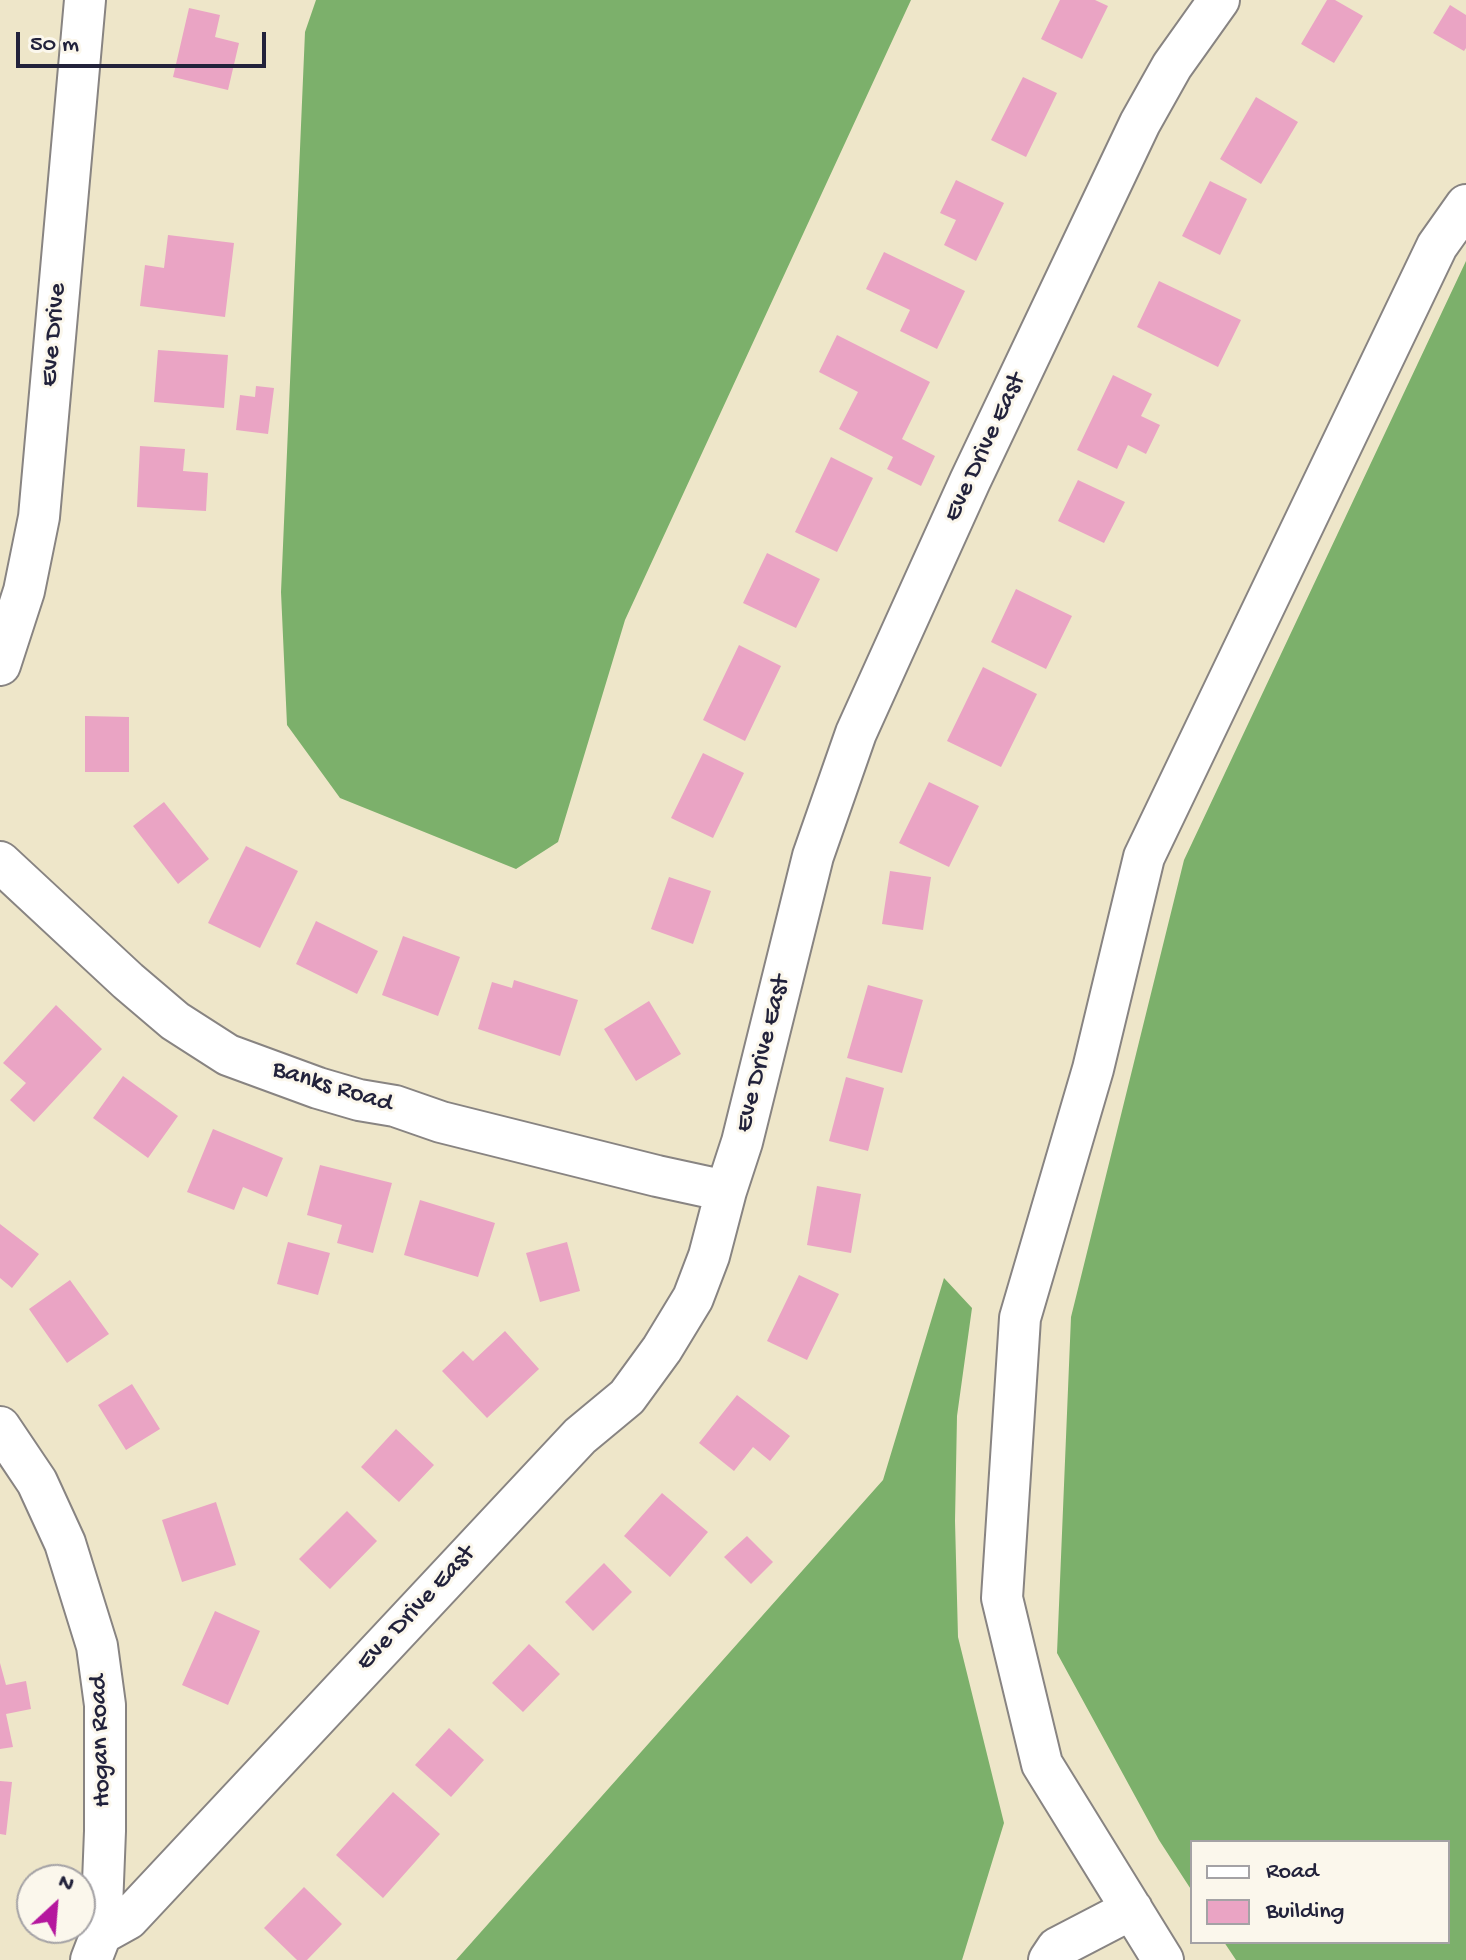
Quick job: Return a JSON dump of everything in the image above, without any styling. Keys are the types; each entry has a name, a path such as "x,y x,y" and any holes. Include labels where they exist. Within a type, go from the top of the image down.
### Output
{"street":[{"name":"Eve Drive","path":"0,665 24,591 39,517 85,0"},
{"name":"Eve Drive East","path":"96,1947 128,1919 580,1436 627,1397 662,1349 693,1298 709,1256 742,1142 813,856 856,733 970,481 1140,123 1172,66 1219,0"},
{"path":"1163,1960 1042,1764 1002,1598 1020,1318 1093,1069 1144,857 1437,246 1466,205"},
{"name":"Banks Road","path":"0,862 175,1021 228,1055 359,1100 395,1106 456,1126 726,1191"},
{"name":"Hogan Road","path":"0,1427 37,1482 65,1543 97,1646 105,1705 105,1831 96,1947"},
{"path":"1049,1960 1057,1948 1132,1909"}],"green space":[{"path":"316,0 911,0 625,620 558,842 516,869 340,798 287,725 281,592 305,32"},
{"path":"1466,261 1466,1960 1236,1960 1225,1944 1450,1944 1450,1840 1190,1840 1190,1888 1159,1840 1057,1653 1071,1317 1184,860"},
{"path":"944,1278 972,1308 957,1416 955,1521 958,1637 1004,1823 962,1960 456,1960 883,1480"}],"building":[{"path":"1060,0 1095,0 1108,6 1082,59 1041,39"},
{"path":"1327,0 1335,0 1363,16 1334,63 1301,44"},
{"path":"1450,5 1466,15 1464,51 1433,33"},
{"path":"189,8 220,15 215,37 239,43 228,90 173,77"},
{"path":"1023,77 1057,93 1026,157 991,140"},
{"path":"1256,97 1298,122 1261,184 1220,159"},
{"path":"956,180 1004,203 976,261 944,245 956,220 940,213"},
{"path":"1210,181 1247,199 1220,255 1182,236"},
{"path":"168,235 234,243 225,317 140,306 145,265 164,268"},
{"path":"884,252 965,291 937,349 900,331 910,310 866,289"},
{"path":"1159,281 1241,320 1218,367 1137,327"},
{"path":"837,335 930,382 902,439 935,456 921,486 887,469 893,457 839,429 858,392 819,372"},
{"path":"158,350 228,355 224,408 154,402"},
{"path":"1113,375 1152,394 1141,416 1160,425 1146,454 1128,445 1117,469 1077,450"},
{"path":"256,386 274,388 268,434 236,430 240,395 255,397"},
{"path":"140,446 185,449 183,471 208,473 206,511 137,507"},
{"path":"831,457 873,478 837,552 795,532"},
{"path":"1078,480 1125,502 1104,543 1058,521"},
{"path":"767,553 820,579 796,628 743,603"},
{"path":"1016,589 1072,616 1046,669 991,642"},
{"path":"739,645 781,666 745,741 703,720"},
{"path":"983,667 1037,694 1001,767 947,741"},
{"path":"85,716 129,717 129,772 85,772"},
{"path":"703,753 744,773 713,838 671,818"},
{"path":"929,782 979,806 949,867 899,843"},
{"path":"164,802 209,859 178,884 133,826"},
{"path":"246,846 298,871 260,948 208,923"},
{"path":"890,871 931,877 923,930 882,924"},
{"path":"669,877 711,891 693,944 651,929"},
{"path":"316,921 378,951 357,994 296,964"},
{"path":"403,936 460,957 438,1016 382,995"},
{"path":"514,980 578,1000 560,1056 478,1029 492,982 512,988"},
{"path":"868,985 923,1000 902,1073 847,1058"},
{"path":"649,1001 681,1054 636,1081 604,1029"},
{"path":"56,1005 102,1049 34,1122 10,1100 26,1083 3,1063"},
{"path":"123,1076 178,1116 148,1158 93,1118"},
{"path":"846,1077 884,1088 868,1151 829,1141"},
{"path":"213,1129 283,1158 267,1197 243,1187 234,1210 187,1192"},
{"path":"320,1165 392,1183 373,1253 337,1243 342,1225 307,1215"},
{"path":"817,1186 861,1194 851,1253 807,1245"},
{"path":"420,1200 495,1223 478,1277 404,1255"},
{"path":"0,1224 39,1254 12,1288 0,1278"},
{"path":"288,1242 330,1253 318,1295 277,1284"},
{"path":"567,1242 580,1291 540,1302 526,1253"},
{"path":"799,1275 839,1294 807,1360 767,1341"},
{"path":"70,1280 109,1334 67,1363 29,1309"},
{"path":"505,1331 539,1369 487,1418 442,1371 463,1351 473,1361"},
{"path":"132,1384 160,1429 126,1450 98,1405"},
{"path":"737,1395 790,1436 770,1461 753,1447 734,1471 699,1443"},
{"path":"396,1429 434,1465 399,1502 361,1467"},
{"path":"662,1493 708,1532 670,1577 624,1536"},
{"path":"216,1502 236,1565 182,1582 162,1520"},
{"path":"347,1511 377,1541 330,1589 299,1559"},
{"path":"747,1536 773,1562 751,1584 724,1557"},
{"path":"604,1563 632,1592 593,1631 565,1602"},
{"path":"215,1611 260,1631 228,1705 182,1685"},
{"path":"529,1644 560,1674 523,1712 492,1683"},
{"path":"0,1663 6,1685 26,1681 31,1709 6,1714 13,1747 0,1749"},
{"path":"449,1728 484,1760 451,1797 415,1765"},
{"path":"0,1781 12,1782 6,1835 0,1834"},
{"path":"393,1792 440,1834 383,1898 336,1855"},
{"path":"304,1887 342,1924 307,1960 297,1960 264,1928"}]}
